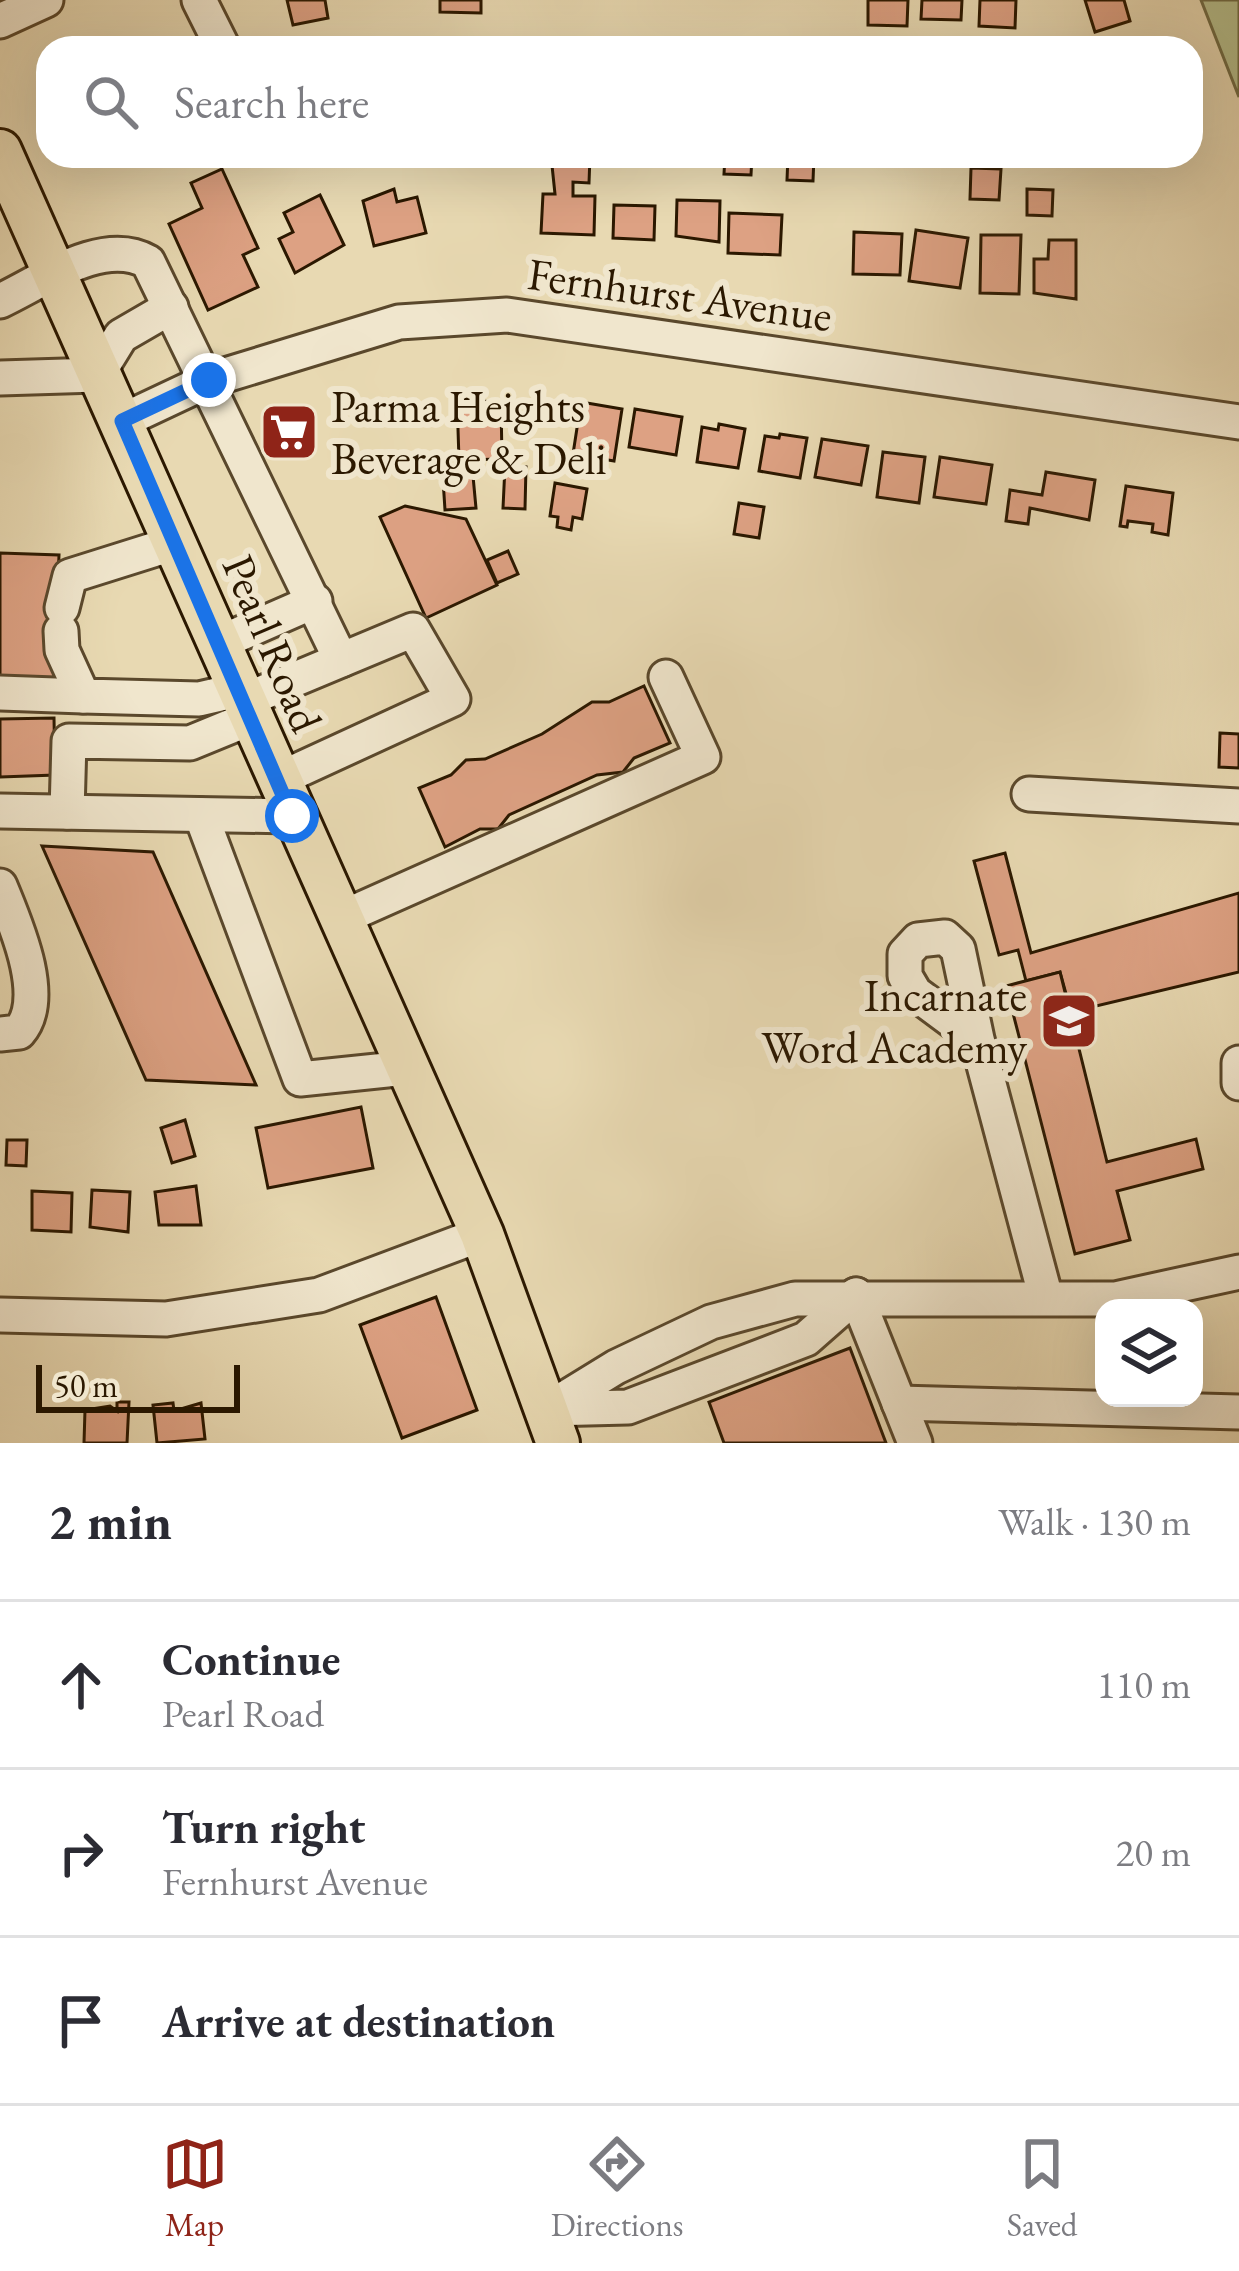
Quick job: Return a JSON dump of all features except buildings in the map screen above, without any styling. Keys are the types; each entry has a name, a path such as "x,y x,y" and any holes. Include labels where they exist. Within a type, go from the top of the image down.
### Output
{"main road":[{"name":"Pearl Road","path":"5,176 57,274 284,798 482,1234 552,1426"}],"street":[{"path":"0,22 46,0"},
{"path":"199,0 218,36"},
{"path":"0,302 91,258 139,257 148,262 341,660"},
{"path":"0,378 97,375 121,336 171,307"},
{"name":"Fernhurst Avenue","path":"122,421 209,380 399,322 507,315 1239,422"},
{"path":"83,696 62,650 70,577 175,543"},
{"path":"219,643 315,601"},
{"path":"0,811 201,815 284,798 453,700 413,630 244,703 190,742 69,741 68,812"},
{"path":"339,919 703,757 666,676"},
{"path":"0,693 244,703"},
{"path":"1029,794 1239,806"},
{"path":"201,815 300,1079 406,1068"},
{"path":"0,886 20,941 30,992 28,1022 9,1033"},
{"path":"977,1040 1046,1298"},
{"path":"1238,1079 1239,1063"},
{"path":"0,1315 166,1319 319,1295 482,1234"},
{"path":"552,1426 616,1367 711,1322 795,1299 856,1295 1115,1299 1239,1272"},
{"path":"552,1426 628,1406 806,1339 856,1295"},
{"path":"856,1295 915,1443"},
{"path":"899,1403 1239,1412"}],"green space":[{"path":"1201,0 1239,0 1239,97"}],"place":[{"name":"Parma Heights Beverage & Deli","path":"289,432"},
{"name":"Incarnate Word Academy","path":"1069,1021"}],"route":[{"path":"209,380 122,421 292,816"}]}
